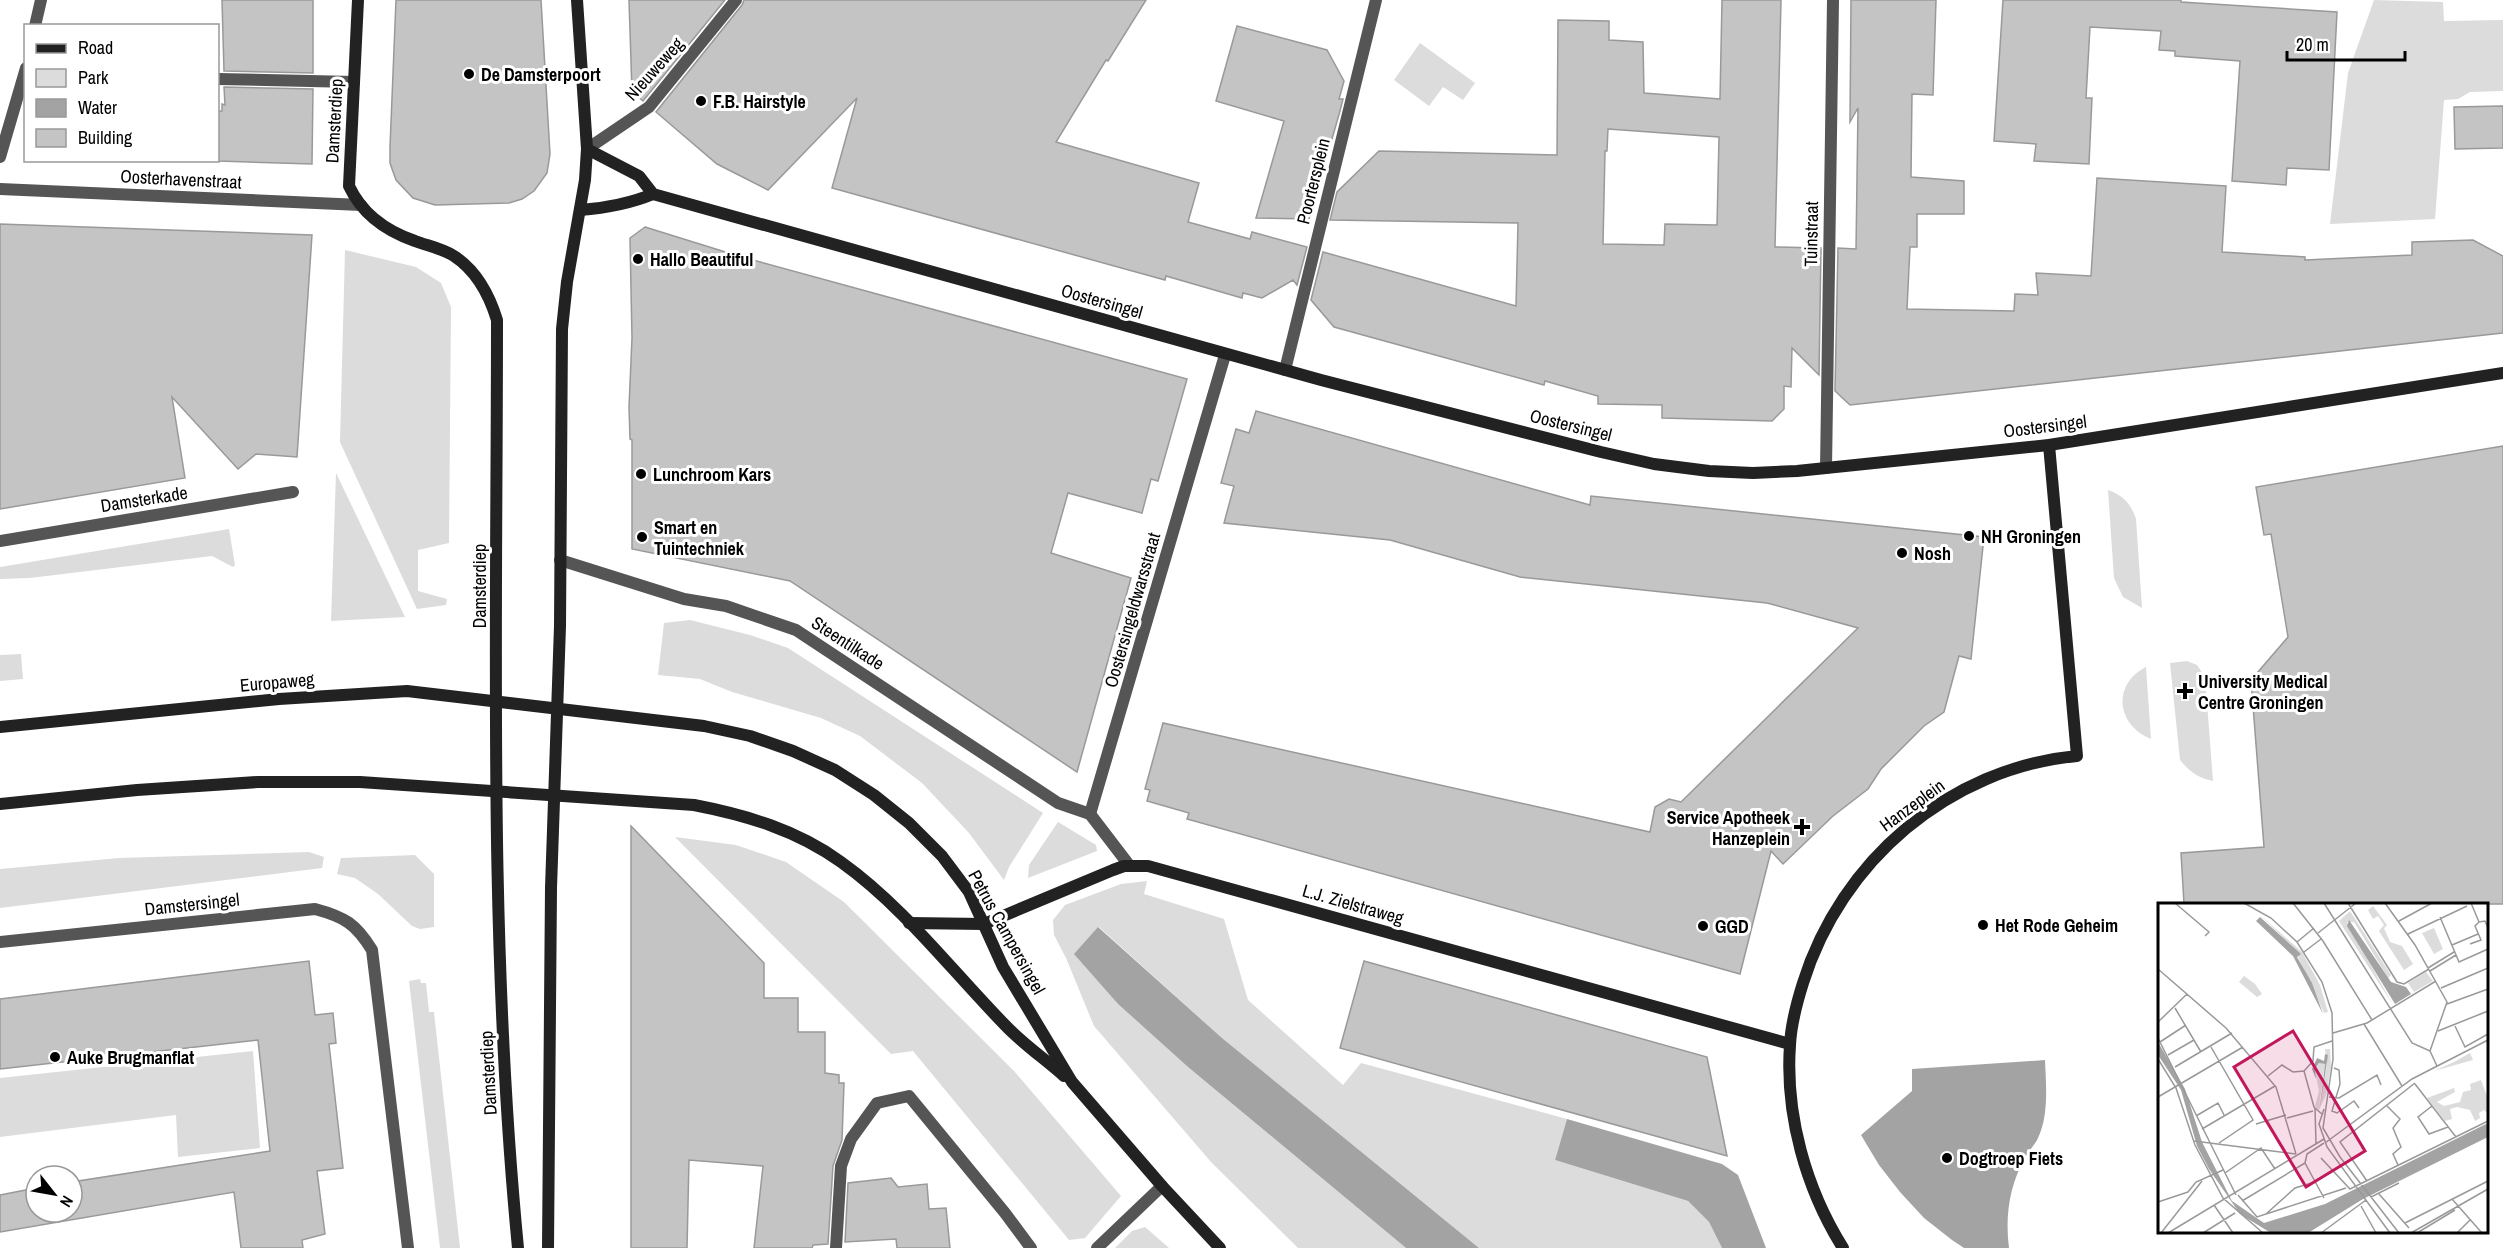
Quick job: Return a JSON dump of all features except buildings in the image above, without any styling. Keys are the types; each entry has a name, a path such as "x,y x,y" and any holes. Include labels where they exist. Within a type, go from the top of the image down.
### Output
{"street":[{"path":"35,24 41,0"},
{"name":"Damsterdiep","path":"358,0 349,186 361,205 376,221 395,234 435,247 453,256 470,269 482,284 497,320 496,792 501,981 512,1191 518,1248"},
{"path":"548,1248 551,888 560,626 561,329 580,210 587,148 577,0"},
{"name":"Nieuweweg","path":"587,148 649,107 736,0"},
{"name":"Poortersplein","path":"1285,370 1376,0"},
{"name":"Tuinstraat","path":"1826,468 1833,0"},
{"path":"0,156 24,75"},
{"path":"219,80 354,82"},
{"path":"580,210 606,208 634,202 653,194 639,176 587,148"},
{"name":"Oosterhavenstraat","path":"0,189 361,205"},
{"name":"Oostersingel","path":"653,194 1226,355 1654,464 1709,471 1753,473 1826,468 2049,445 2503,373"},
{"name":"Oostersingeldwarsstraat","path":"1090,814 1226,355"},
{"name":"Hanzeplein","path":"1843,1248 1816,1197 1804,1161 1792,1103 1790,1044 1797,1002 1810,962 1827,924 1850,888 1876,855 1924,815 1977,783 2016,768 2056,758 2077,756 2049,445"},
{"name":"Damsterkade","path":"0,541 293,492"},
{"name":"Steentilkade","path":"560,560 684,599 726,606 796,630 1058,803 1090,814"},
{"name":"Europaweg","path":"0,727 279,699 407,691 558,709"},
{"name":"Petrus Campersingel","path":"558,709 704,726 750,736 793,751 835,771 874,795 909,823 942,856 969,892 1003,967 1072,1082"},
{"path":"0,804 137,790 258,782 360,782 496,792"},
{"name":"Petrus Campersingel","path":"496,792 694,805 733,813 772,825 807,841 840,861 870,885 909,923 1007,1027 1072,1082 1162,1186 1220,1248"},
{"path":"1090,814 1129,865"},
{"name":"L.J. Zielstraweg","path":"909,923 984,924 1129,865 1160,869 1790,1044"},
{"name":"Damstersingel","path":"0,942 315,909 340,916 361,932 372,950 408,1248"},
{"path":"836,1248 841,1166 851,1138 877,1103 909,1096 1031,1248"},
{"path":"1097,1248 1162,1186"}],"green space":[{"path":"2374,0 2443,2 2444,21 2503,20 2503,91 2470,92 2458,99 2444,100 2435,219 2330,224 2348,73"},
{"path":"1420,43 1475,83 1463,100 1443,87 1429,106 1394,80"},
{"path":"345,250 416,267 441,283 451,307 449,543 418,550 418,591 447,599 446,605 417,609 340,442"},
{"path":"336,473 405,617 331,621"},
{"path":"2108,490 2126,501 2136,519 2142,608 2123,597 2114,578"},
{"path":"229,529 235,565 233,567 212,556 30,578 0,579 0,567"},
{"path":"690,620 750,635 788,648 1043,813 1009,867 1004,880 969,833 922,783 860,736 821,718 732,692 700,679 658,675 664,623"},
{"path":"21,654 23,679 0,681 0,655"},
{"path":"2187,661 2197,665 2205,677 2213,781 2195,774 2180,760 2170,663"},
{"path":"2146,667 2151,739 2139,733 2131,724 2125,715 2123,704 2123,694 2128,683 2135,674"},
{"path":"1058,822 1096,845 1097,851 1028,878 1029,865"},
{"path":"675,837 736,845 786,862 844,902 1014,1071 1121,1196 1085,1238 1069,1240 913,1051 891,1054"},
{"path":"309,852 324,857 322,868 0,908 0,869 119,858"},
{"path":"415,855 434,874 434,927 420,929 412,926 378,894 355,878 337,874 341,858"},
{"path":"1147,881 1144,894 1224,919 1248,1000 1343,1085 1361,1063 1567,1119 1555,1160 1688,1201 1709,1222 1722,1248 1479,1248 1222,1038 1099,927 1075,954 1118,1004 1188,1067 1406,1248 1298,1248 1211,1162 1094,1026 1054,935 1053,920 1065,905 1121,884"},
{"path":"420,979 421,983 426,983 429,1012 434,1012 460,1248 440,1248 409,981"},
{"path":"253,1051 260,1148 178,1157 176,1115 0,1137 0,1078"},
{"path":"1145,1227 1169,1248 1115,1248 1132,1231"}],"water":[{"path":"1098,927 1222,1038 1479,1248 1406,1248 1188,1067 1118,1004 1074,954"},
{"path":"2045,1060 2044,1120 2038,1138 2026,1155 2015,1180 2008,1213 2009,1248 1964,1248 1924,1218 1900,1192 1879,1165 1861,1135 1912,1091 1912,1069"},
{"path":"1567,1119 1722,1164 1738,1175 1766,1248 1722,1248 1709,1222 1688,1201 1555,1160"}],"place":[{"name":"De Damsterpoort","path":"469,74"},
{"name":"F.B. Hairstyle","path":"701,101"},
{"name":"Hallo Beautiful","path":"638,259"},
{"name":"Lunchroom Kars","path":"641,474"},
{"name":"NH Groningen","path":"1969,536"},
{"name":"Smart en Tuintechniek","path":"642,537"},
{"name":"Nosh","path":"1902,553"},
{"name":"University Medical Centre Groningen","path":"2185,691"},
{"name":"Service Apotheek Hanzeplein","path":"1802,827"},
{"name":"Het Rode Geheim","path":"1983,925"},
{"name":"GGD","path":"1703,926"},
{"name":"Auke Brugmanflat","path":"55,1057"},
{"name":"Dogtroep Fiets","path":"1947,1158"}]}
